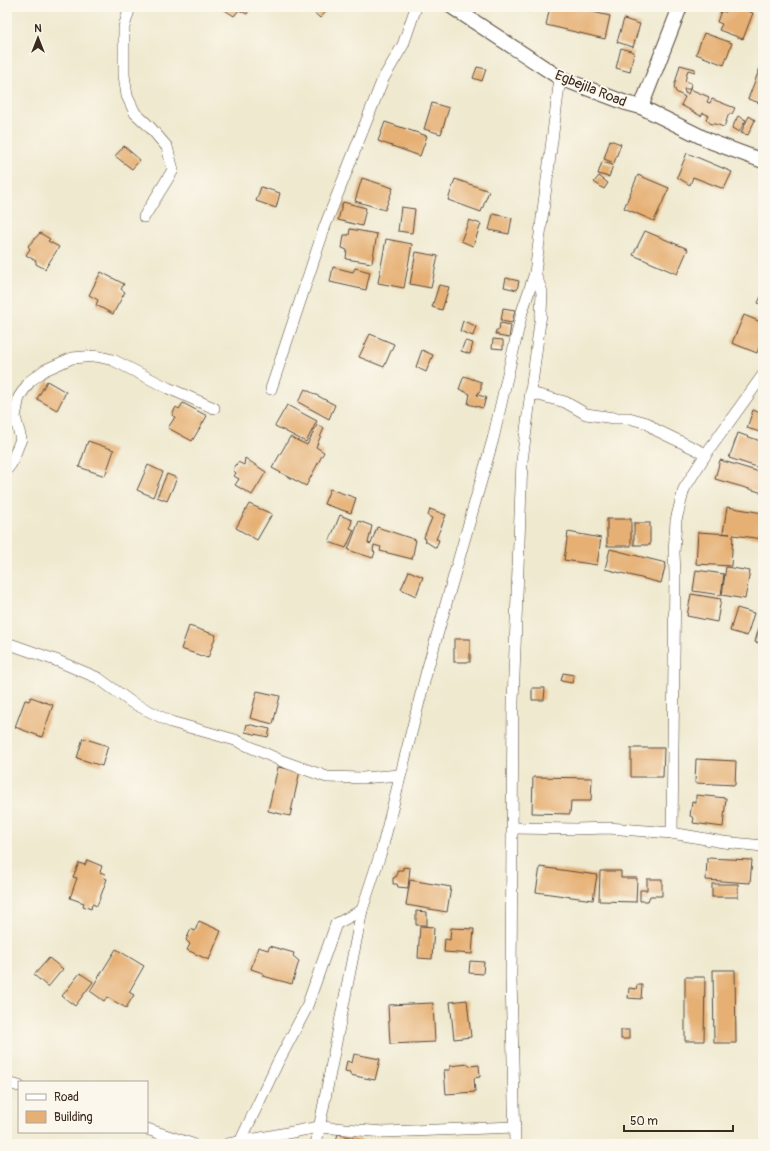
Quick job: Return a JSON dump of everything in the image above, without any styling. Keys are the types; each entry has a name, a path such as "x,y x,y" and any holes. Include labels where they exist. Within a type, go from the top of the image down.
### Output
{"street":[{"path":"130,7 124,27 124,75 127,96 136,113 167,147 173,170 144,217"},
{"path":"271,389 328,219 382,79 403,45 416,7"},
{"name":"Egbejila Road","path":"452,7 560,78 626,103 641,107 680,7"},
{"path":"316,1144 362,910 382,849 426,674 493,439 522,312 535,274 560,78"},
{"path":"641,107 712,142 763,160"},
{"path":"515,1144 511,978 513,702 522,461 541,314 542,292 535,274"},
{"path":"7,469 11,464 21,439 15,417 20,397 30,381 45,370 72,358 96,356 113,360 168,388 214,408"},
{"path":"672,833 674,553 676,520 684,489 706,454 763,374"},
{"path":"530,393 565,402 586,414 614,418 629,418 647,423 656,430 706,454"},
{"path":"7,643 58,661 98,678 131,702 171,722 235,740 327,777 362,778 400,775"},
{"path":"513,828 576,830 608,828 672,833 723,842 763,846"},
{"path":"240,1143 277,1064 306,1009 336,924 362,910"},
{"path":"7,1082 18,1086"},
{"path":"228,1144 240,1143 319,1127 385,1132 515,1128"},
{"path":"148,1129 192,1144"}],"building":[{"path":"220,7 251,7 247,14 239,10 234,16"},
{"path":"308,7 330,7 320,18"},
{"path":"516,7 531,7 529,12"},
{"path":"550,7 571,7 610,16 605,39 546,25"},
{"path":"645,7 658,7 657,11"},
{"path":"728,7 737,7 753,13 743,39 719,30 722,24 717,22 721,11 726,12"},
{"path":"624,19 640,24 633,47 617,42"},
{"path":"704,33 732,43 724,65 696,54"},
{"path":"621,48 634,52 630,72 616,68"},
{"path":"763,60 763,104 748,99"},
{"path":"680,65 695,69 695,72 688,70 685,81 691,83 690,89 709,97 707,102 710,103 712,99 735,108 732,114 729,114 724,127 711,124 706,119 708,115 703,113 701,116 681,105 685,97 676,92 674,87","holes":["684,89 690,89 688,94 685,93"]},
{"path":"477,67 486,69 482,81 473,78"},
{"path":"432,103 449,108 441,134 424,129"},
{"path":"738,116 746,120 739,132 732,128"},
{"path":"749,116 755,120 748,135 741,133"},
{"path":"385,122 427,136 420,156 378,141"},
{"path":"610,140 621,144 614,163 604,159"},
{"path":"124,146 140,160 132,169 115,156"},
{"path":"687,153 732,172 724,189 693,177 690,185 677,177"},
{"path":"602,162 613,165 609,177 598,174"},
{"path":"638,175 669,188 654,221 624,208"},
{"path":"599,176 608,183 604,189 594,182"},
{"path":"362,178 393,188 385,210 355,201"},
{"path":"455,179 489,191 481,212 448,200"},
{"path":"261,187 280,193 276,208 256,201"},
{"path":"343,202 366,208 362,226 338,220"},
{"path":"401,207 415,209 412,233 398,231"},
{"path":"493,214 512,218 509,234 489,230"},
{"path":"469,220 481,224 473,246 461,241"},
{"path":"350,229 377,234 372,263 346,259 347,250 342,248 344,235 349,235"},
{"path":"645,231 688,249 677,274 633,255"},
{"path":"40,233 50,239 48,241 59,247 45,269 36,264 36,261 26,255 30,249 28,246"},
{"path":"386,239 412,244 404,288 378,283"},
{"path":"416,252 438,256 431,288 410,284"},
{"path":"333,267 353,272 355,268 370,272 366,290 330,282"},
{"path":"101,272 124,284 121,289 125,292 113,314 96,305 98,300 89,295"},
{"path":"506,278 519,281 517,290 504,287"},
{"path":"439,285 449,287 442,310 432,307"},
{"path":"763,292 763,305 758,303"},
{"path":"503,308 515,310 512,323 501,321"},
{"path":"744,315 763,323 763,337 757,353 732,343"},
{"path":"463,321 476,326 473,336 460,331"},
{"path":"500,323 511,325 509,338 495,334 496,330 499,330"},
{"path":"370,334 394,344 384,367 359,357"},
{"path":"493,339 503,340 503,349 492,348"},
{"path":"465,341 473,343 470,354 461,351"},
{"path":"422,350 433,355 426,372 416,367"},
{"path":"464,376 481,382 481,389 477,395 486,397 483,408 468,404 470,394 459,389"},
{"path":"47,381 66,392 57,410 37,399"},
{"path":"305,389 335,405 329,419 298,402"},
{"path":"183,403 207,416 192,441 168,428 175,417 172,415 176,407 179,409"},
{"path":"287,405 317,421 306,442 275,426"},
{"path":"753,410 763,414 763,433 747,428"},
{"path":"317,425 324,428 316,447 324,452 306,486 272,468 290,437 307,445"},
{"path":"738,433 763,442 763,469 729,458"},
{"path":"88,441 114,450 105,476 79,467"},
{"path":"245,458 266,472 252,495 235,485 239,479 234,476 236,473 233,470 238,462 244,465"},
{"path":"720,460 763,473 763,493 715,479"},
{"path":"148,465 163,472 153,497 137,490"},
{"path":"167,474 177,478 167,501 157,497"},
{"path":"330,489 356,498 351,513 324,504"},
{"path":"249,504 272,514 257,540 236,528"},
{"path":"727,507 763,513 763,539 733,535 731,566 696,564 698,532 730,534 723,533"},
{"path":"430,509 446,515 436,539 439,540 436,548 425,541 424,537 432,518 428,516"},
{"path":"340,515 352,520 350,528 354,530 346,548 329,542"},
{"path":"607,519 631,519 631,546 607,546"},
{"path":"359,521 372,526 368,543 371,544 377,527 416,540 412,559 380,551 381,547 374,545 373,551 375,552 373,558 348,550"},
{"path":"634,523 650,523 650,545 634,545"},
{"path":"568,532 601,538 597,565 564,560"},
{"path":"610,549 666,563 661,583 605,569"},
{"path":"726,567 750,571 745,599 722,595"},
{"path":"696,570 724,574 721,595 693,591"},
{"path":"409,571 423,577 416,596 401,589"},
{"path":"691,594 721,599 717,622 687,616"},
{"path":"737,608 754,613 747,636 730,631"},
{"path":"763,616 763,644 755,642"},
{"path":"189,626 216,635 208,658 181,649"},
{"path":"454,639 470,639 470,662 454,662"},
{"path":"563,673 574,675 572,683 561,681"},
{"path":"532,688 545,688 544,700 532,700"},
{"path":"257,691 280,696 273,724 250,718"},
{"path":"31,697 53,705 42,737 15,727 25,700 29,701"},
{"path":"247,724 270,729 268,737 245,732"},
{"path":"83,738 108,746 102,766 77,758"},
{"path":"631,748 664,748 663,777 631,777"},
{"path":"696,759 736,761 735,785 695,783"},
{"path":"278,767 300,771 290,816 268,811"},
{"path":"533,777 592,778 591,801 571,801 570,814 532,813"},
{"path":"696,795 726,798 723,827 693,823 694,818 690,816 692,802 696,803"},
{"path":"707,858 752,860 750,883 706,880"},
{"path":"87,860 102,866 100,872 105,874 104,878 107,879 97,906 92,904 91,909 83,906 84,903 70,898 77,878 73,877 79,863 85,865"},
{"path":"403,867 410,868 408,888 398,887 397,884 393,884 393,878 397,876 397,870 403,870"},
{"path":"540,867 597,875 593,900 536,892"},
{"path":"600,871 621,871 621,878 637,878 636,902 599,901"},
{"path":"647,879 662,879 662,896 650,896 648,901 640,901 640,890 647,890"},
{"path":"410,880 451,887 447,912 406,905"},
{"path":"712,884 738,884 738,897 712,897"},
{"path":"416,911 427,912 427,925 416,925"},
{"path":"199,921 221,931 209,960 187,950 190,944 186,940 191,929 195,931"},
{"path":"420,926 434,927 432,959 418,958"},
{"path":"451,928 474,929 472,954 444,952 445,939 450,940"},
{"path":"270,946 294,953 293,956 299,961 292,984 263,976 263,973 251,969 258,947 268,950"},
{"path":"116,949 144,966 129,992 134,995 126,1008 107,997 104,1001 90,991"},
{"path":"49,958 63,969 48,987 34,975"},
{"path":"470,961 484,962 483,974 469,973"},
{"path":"713,970 735,970 736,1043 714,1043"},
{"path":"80,973 93,982 75,1006 62,996"},
{"path":"685,977 705,977 704,1041 685,1041"},
{"path":"637,985 642,985 641,999 628,998 629,988 636,989"},
{"path":"467,1000 471,1037 454,1039 450,1002"},
{"path":"433,1003 435,1042 390,1044 388,1005"},
{"path":"621,1030 629,1030 629,1039 621,1039"},
{"path":"354,1054 380,1059 375,1080 350,1075 350,1072 345,1071 347,1061 352,1063"},
{"path":"468,1064 469,1066 479,1065 480,1077 474,1078 475,1092 446,1094 444,1070 450,1070 450,1066"},
{"path":"338,1134 374,1144 335,1144"}]}
